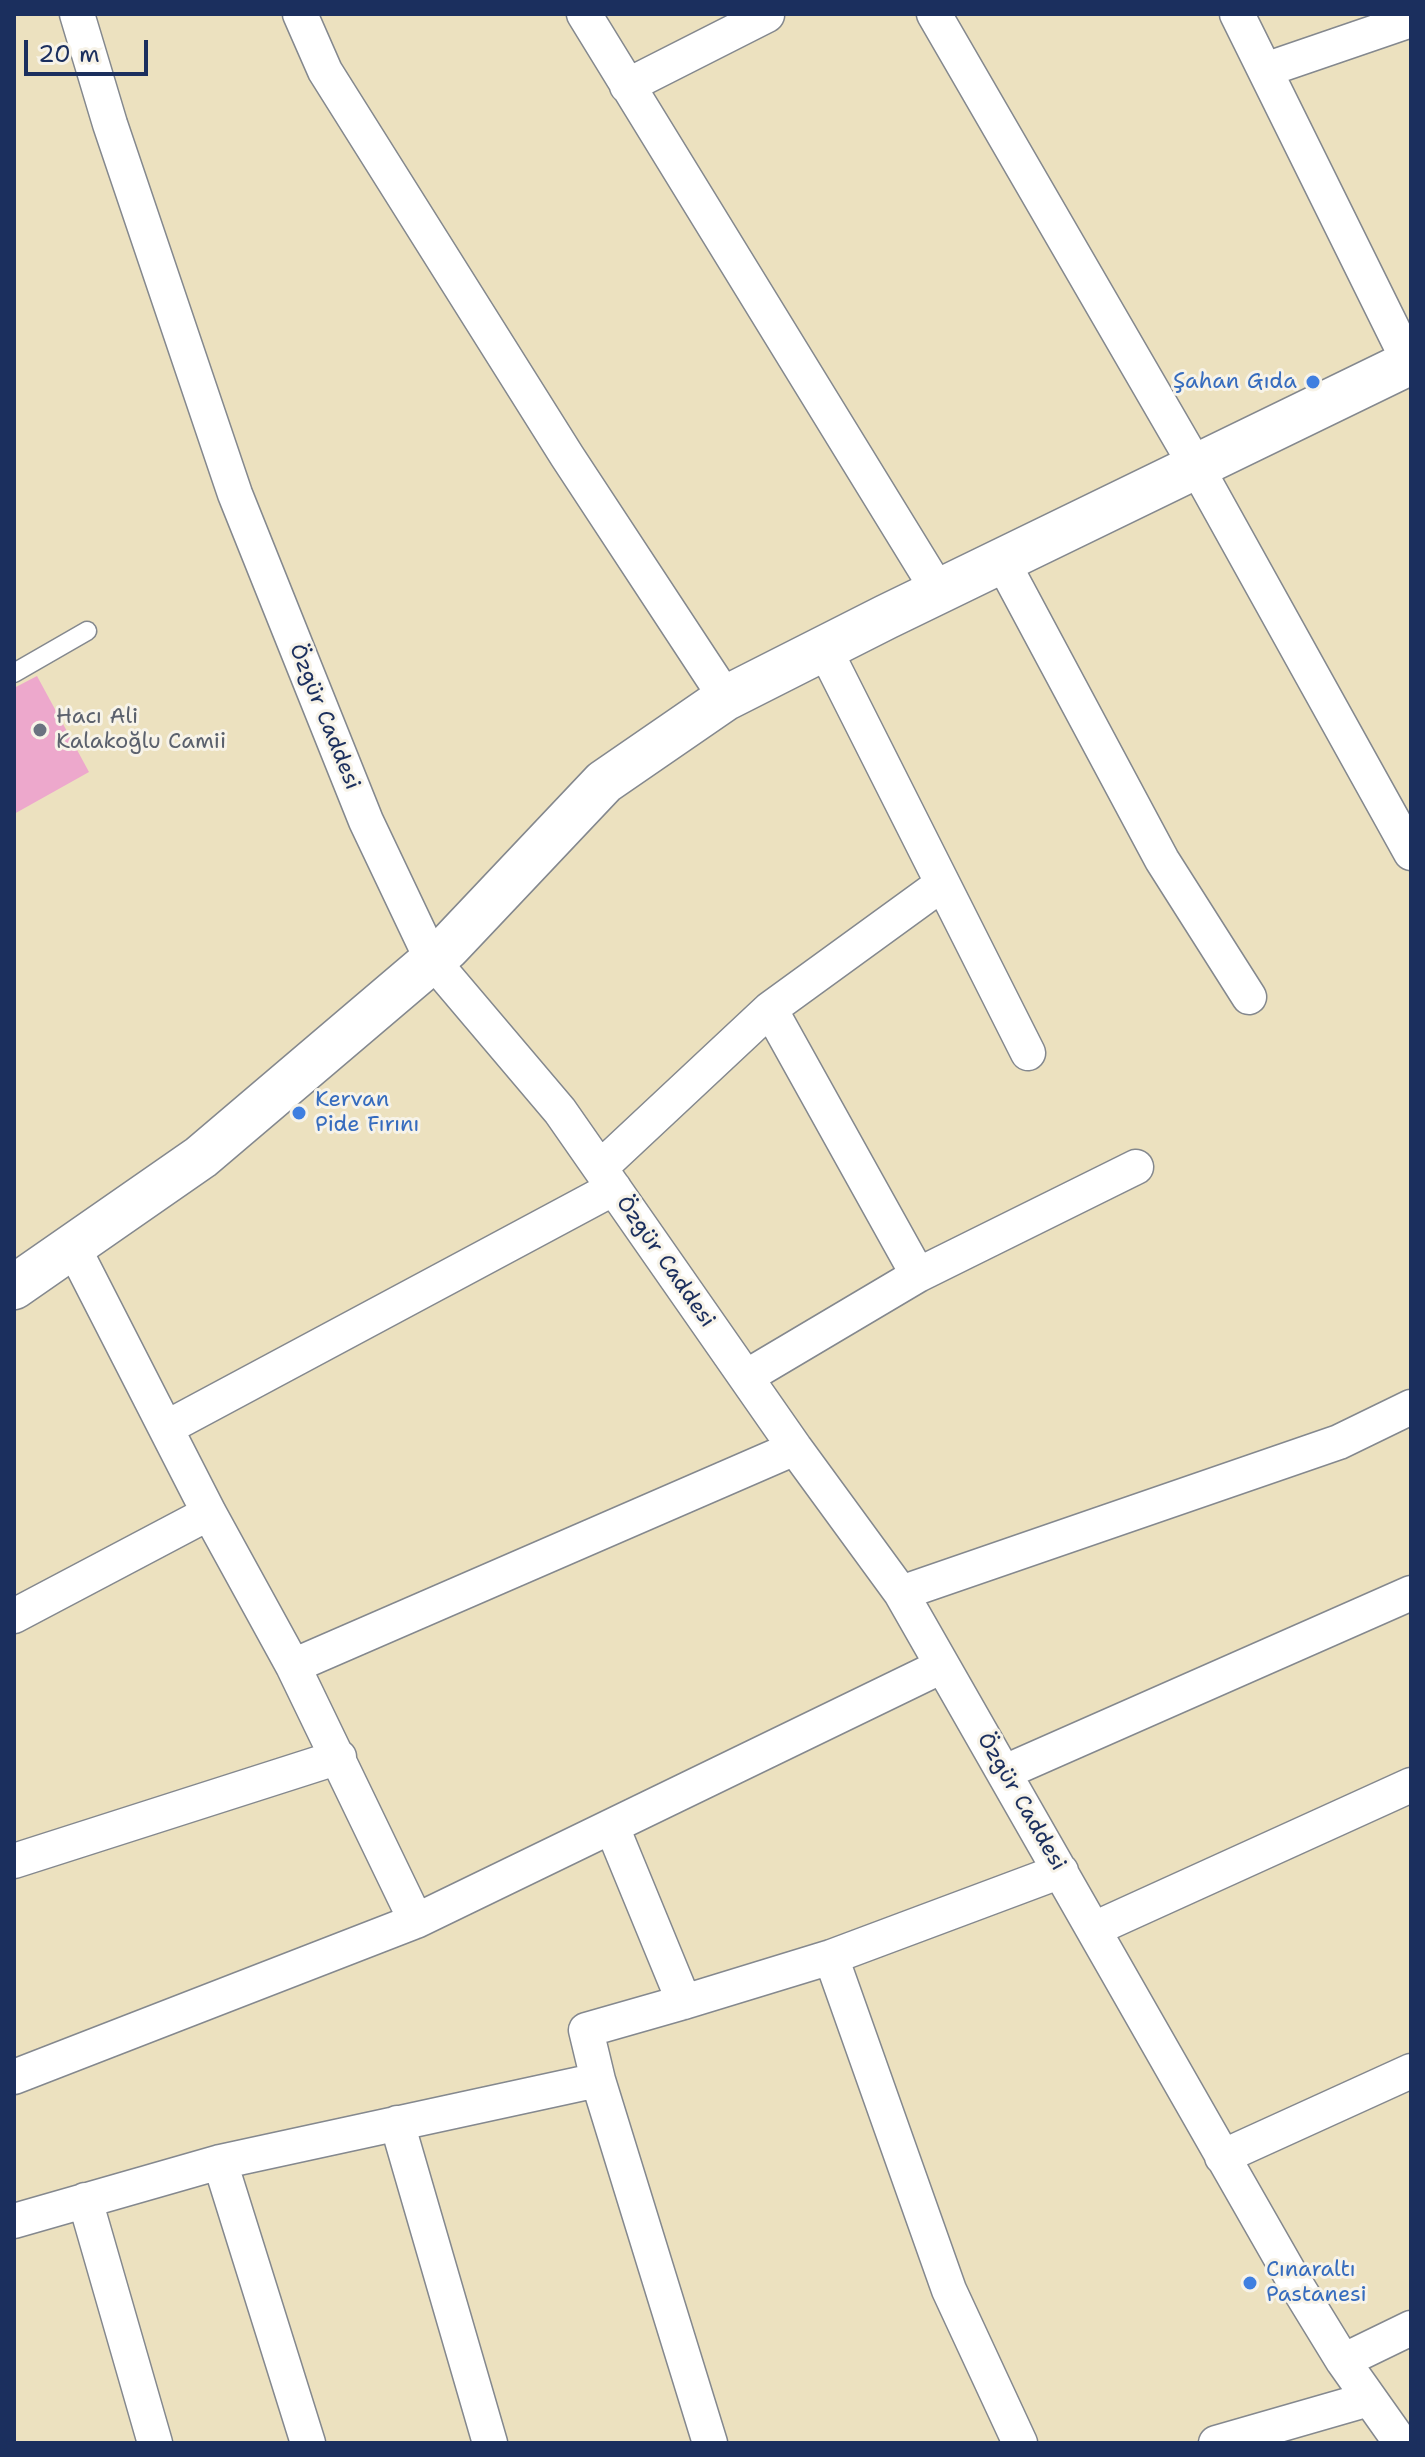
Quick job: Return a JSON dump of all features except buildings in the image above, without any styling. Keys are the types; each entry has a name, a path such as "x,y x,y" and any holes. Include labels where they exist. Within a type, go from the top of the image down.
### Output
{"main road":[{"path":"14,1287 201,1157 448,947 604,782 726,698 1410,362"}],"street":[{"name":"Özgür Caddesi","path":"77,14 115,139 235,494 366,821 432,960 560,1111 795,1448 901,1593 1294,2281 1343,2361 1401,2443"},
{"path":"300,14 325,71 567,456 726,698"},
{"path":"584,14 939,592"},
{"path":"934,14 1196,466 1411,853"},
{"path":"1237,14 1410,362"},
{"path":"627,86 767,15"},
{"path":"1265,70 1411,20"},
{"path":"1002,561 1162,860 1249,997"},
{"path":"824,648 1028,1053"},
{"path":"166,1428 607,1178 770,1009 942,884"},
{"path":"770,1009 918,1275"},
{"path":"746,1377 918,1275 1136,1167"},
{"path":"73,1247 209,1513 293,1666 416,1921"},
{"path":"901,1593 1339,1442 1411,1407"},
{"path":"293,1666 795,1448"},
{"path":"14,1616 209,1513"},
{"path":"1005,1772 1411,1593"},
{"path":"14,2077 416,1921 942,1666"},
{"path":"14,1861 339,1757"},
{"path":"1094,1929 1411,1785"},
{"path":"612,1827 684,2002"},
{"path":"710,2443 598,2080 586,2030 831,1957 1061,1871"},
{"path":"831,1957 949,2290 1020,2443"},
{"path":"1222,2157 1411,2071"},
{"path":"14,2221 220,2162 598,2080"},
{"path":"397,2123 490,2443"},
{"path":"220,2162 308,2443"},
{"path":"85,2200 155,2443"},
{"path":"1343,2361 1411,2328"},
{"path":"1216,2443 1369,2399"}],"lane":[{"path":"14,673 87,631"}],"place":[{"name":"Şahan Gıda","path":"1313,382"},
{"name":"Hacı Ali Kalakoğlu Camii","path":"40,730"},
{"name":"Kervan Pide Fırını","path":"299,1113"},
{"name":"Cınaraltı Pastanesi","path":"1250,2283"}]}
